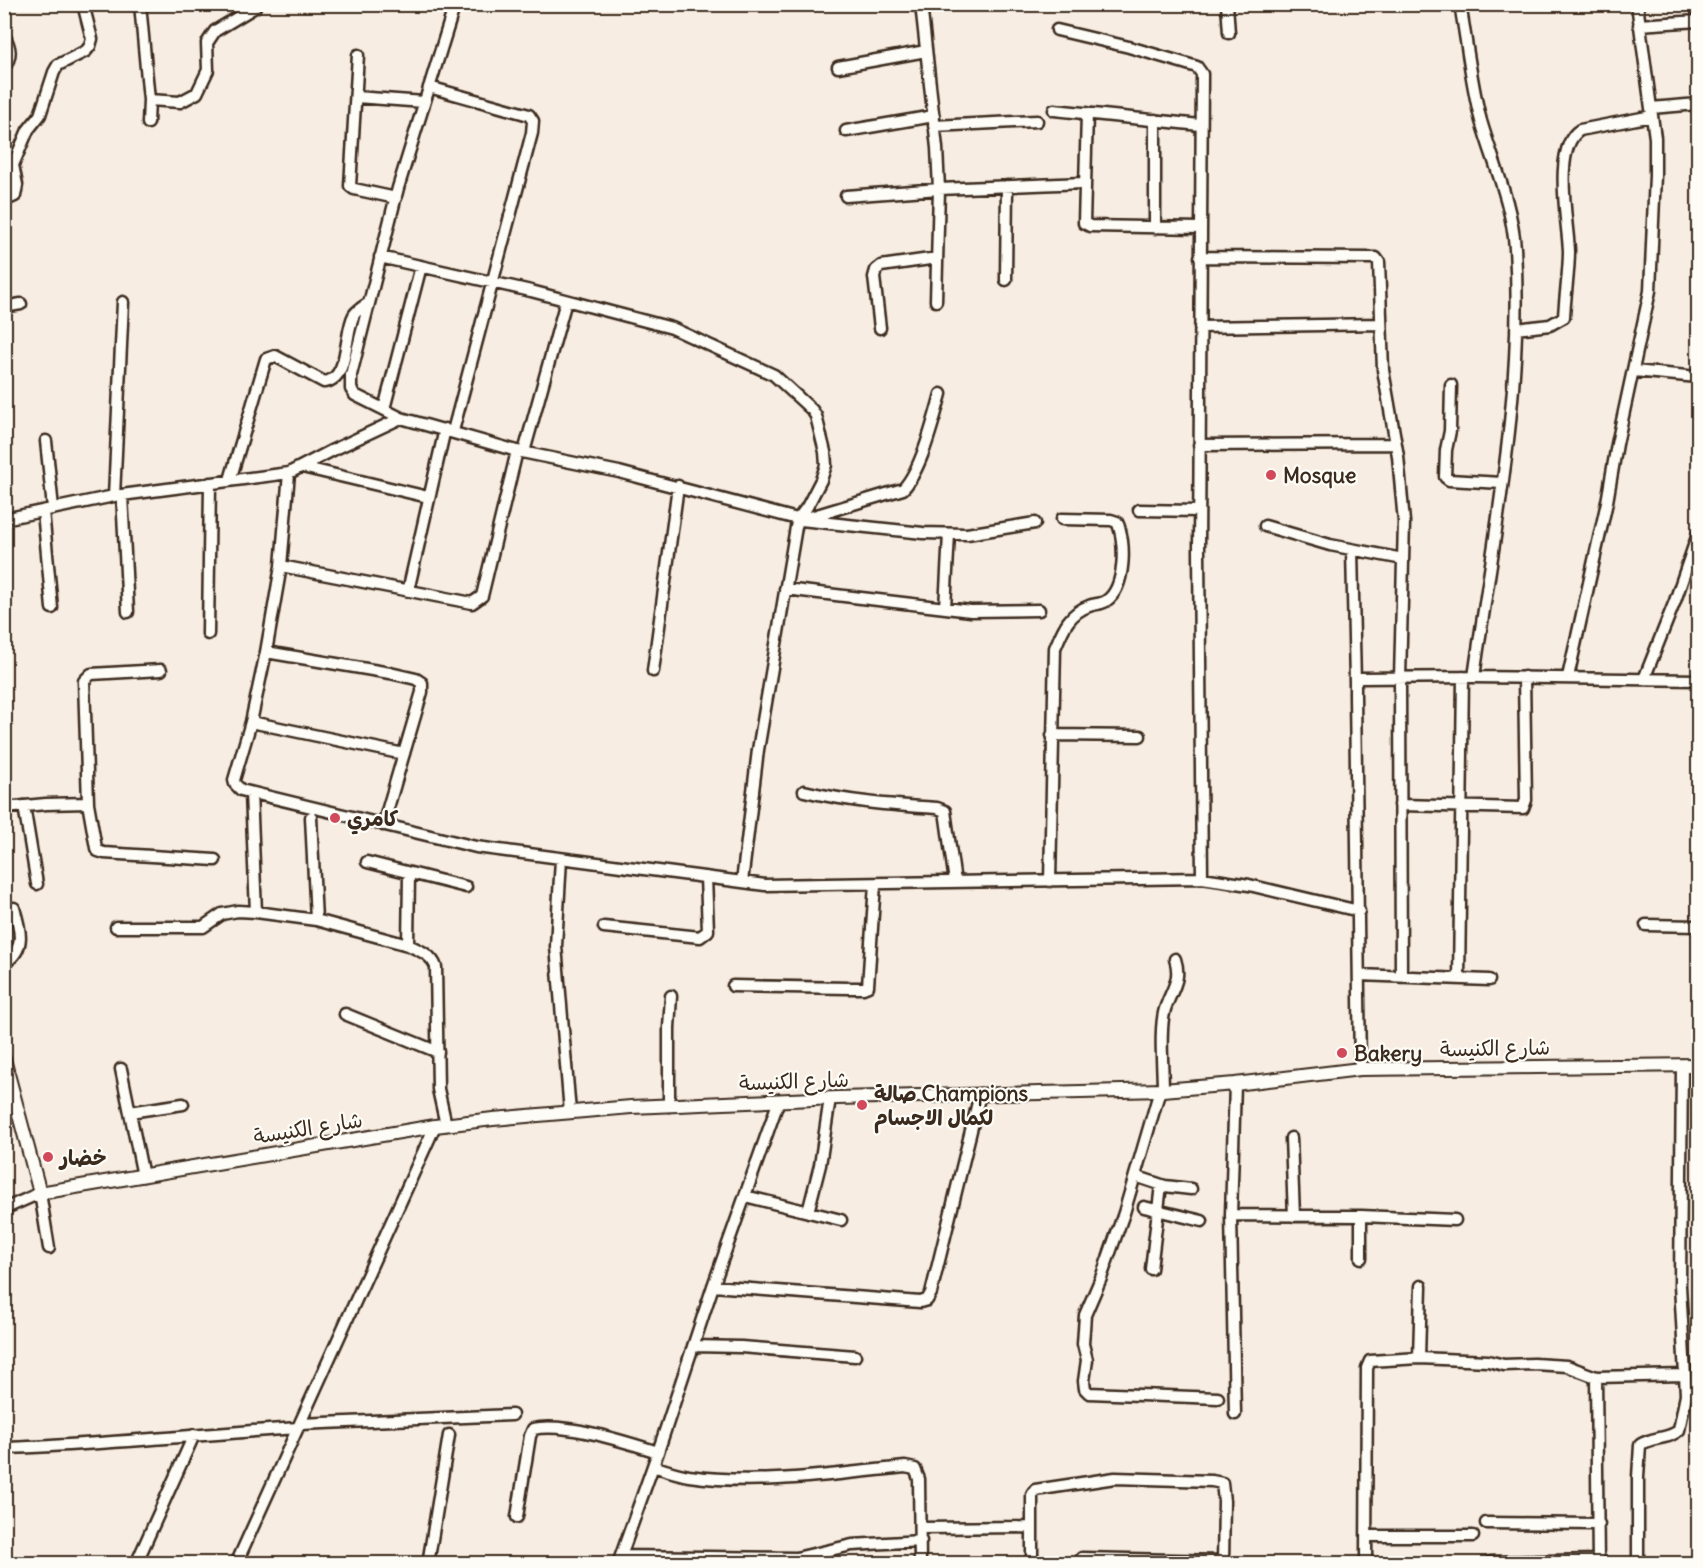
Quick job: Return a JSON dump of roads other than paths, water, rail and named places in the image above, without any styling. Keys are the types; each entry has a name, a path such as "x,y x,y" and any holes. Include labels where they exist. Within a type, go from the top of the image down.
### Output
{"main road":[{"path":"4,1059 40,1193"},
{"name":"شارع الكنيسة","path":"40,1193 440,1125 570,1112 830,1098 1162,1090 1360,1069 1698,1065"}],"street":[{"path":"4,201 15,196 17,191 13,165 28,130 40,115 54,72 58,65 86,51 90,46 92,39 83,4"},
{"path":"140,4 149,100 148,123"},
{"path":"149,100 180,102 197,93 208,70 207,44 215,31 255,7 256,4"},
{"path":"456,4 396,198 351,375 351,389 355,395 401,418 521,451 678,486 800,519 949,534 991,531 1035,523"},
{"path":"921,4 939,189 936,301"},
{"path":"1227,4 1229,33"},
{"path":"1459,979 1461,808 1468,677 1508,440 1516,329 1515,247 1512,228 1476,99 1460,4"},
{"path":"1568,677 1650,291 1655,138 1637,4"},
{"path":"1639,25 1698,21"},
{"path":"1057,30 1130,47 1197,68 1202,74 1199,445 1202,878"},
{"path":"4,35 10,46 10,59 4,68"},
{"path":"838,67 926,51"},
{"path":"358,55 350,186 354,189 396,198"},
{"path":"408,591 428,497 493,283 532,133 533,121 529,115 429,87"},
{"path":"356,97 424,102"},
{"path":"1516,329 1550,325 1564,317 1569,251 1563,177 1566,153 1575,133 1580,129 1651,112 1698,104"},
{"path":"1054,110 1200,125"},
{"path":"1087,113 1084,223 1089,226 1200,228"},
{"path":"1155,120 1155,228"},
{"path":"846,130 934,121 1037,121"},
{"path":"846,196 939,189 1084,183"},
{"path":"1006,280 1007,186"},
{"path":"381,257 672,328 774,375 788,385 816,416 826,465 821,480 800,519 784,589 758,750 742,882"},
{"path":"1200,257 1376,258 1379,262 1383,370 1404,522 1400,678 1401,977"},
{"path":"880,328 874,277 876,270 881,266 937,258"},
{"path":"384,409 421,266"},
{"path":"281,566 472,603 482,596 521,451 566,301"},
{"path":"123,302 118,495 128,612"},
{"path":"230,480 266,359 275,356 324,382 330,382 341,368 354,316 369,303"},
{"path":"4,307 21,304"},
{"path":"1200,327 1380,324"},
{"path":"1634,371 1698,377"},
{"path":"1451,385 1446,477 1449,480 1502,483"},
{"path":"800,519 903,489 910,482 919,460 941,394"},
{"path":"4,519 118,495 289,473 401,418"},
{"path":"46,441 52,608"},
{"path":"1199,445 1395,444"},
{"path":"302,467 428,497"},
{"path":"289,473 281,566 251,722 234,780 238,788 476,847 765,885 1202,878 1249,885 1359,911"},
{"path":"208,634 210,483"},
{"path":"653,671 678,486"},
{"path":"1139,510 1199,511"},
{"path":"1050,881 1055,648 1069,618 1078,610 1106,601 1114,592 1122,569 1122,537 1117,522 1062,519"},
{"path":"1264,526 1352,550 1403,559"},
{"path":"945,608 949,534"},
{"path":"1644,679 1675,601 1698,534"},
{"path":"1352,550 1360,1069"},
{"path":"784,589 972,611 1039,610"},
{"path":"266,652 390,673 416,679 422,683 422,692 383,825"},
{"path":"161,670 91,674 84,681 88,803 94,841 98,851 215,860"},
{"path":"1355,683 1359,678 1468,677 1698,680"},
{"path":"1400,805 1518,809 1525,805 1524,677"},
{"path":"251,722 404,754"},
{"path":"1052,735 1140,736"},
{"path":"804,791 841,800 879,805 937,808 945,811 948,819 955,882"},
{"path":"251,793 256,912"},
{"path":"4,808 88,803"},
{"path":"24,806 37,884"},
{"path":"311,817 316,920"},
{"path":"561,859 555,946 570,1112"},
{"path":"367,862 466,887"},
{"path":"408,945 409,874"},
{"path":"604,927 700,937 705,934 708,926 706,877"},
{"path":"734,986 864,988 868,986 875,884"},
{"path":"4,963 19,950 21,934 14,908"},
{"path":"116,927 203,927 222,914 238,911 256,912 316,920 408,945 425,953 435,963 440,1125 236,1563"},
{"path":"1646,925 1698,926"},
{"path":"1175,959 1176,986 1166,1006 1164,1020 1162,1090 1101,1278 1085,1315 1083,1344 1087,1360 1084,1381 1085,1389 1089,1393 1218,1398"},
{"path":"1359,975 1489,980"},
{"path":"669,1106 671,996"},
{"path":"345,1014 438,1052"},
{"path":"1638,1563 1640,1445 1646,1440 1672,1435 1679,1430 1686,1395 1680,1285 1682,1065"},
{"path":"121,1069 143,1176"},
{"path":"1235,1084 1232,1215 1235,1414"},
{"path":"713,1287 920,1302 927,1300 931,1293 980,1094"},
{"path":"808,1212 820,1165 830,1098"},
{"path":"779,1100 619,1560 774,1561 852,1545 921,1541"},
{"path":"130,1112 183,1104"},
{"path":"1291,1138 1294,1216"},
{"path":"1135,1176 1161,1185 1191,1189"},
{"path":"1151,1269 1161,1185"},
{"path":"4,1209 40,1193 49,1248"},
{"path":"745,1196 841,1220"},
{"path":"1144,1207 1202,1221"},
{"path":"1232,1215 1361,1216 1455,1220"},
{"path":"1361,1216 1361,1258"},
{"path":"1419,1358 1421,1286"},
{"path":"693,1346 741,1347 855,1356"},
{"path":"1365,1563 1367,1368 1370,1361 1419,1358 1488,1361 1504,1365 1567,1366 1596,1377 1685,1375"},
{"path":"1491,1562 1598,1562 1596,1377"},
{"path":"4,1448 84,1445 299,1426 512,1415"},
{"path":"517,1517 533,1429 552,1428 589,1434 658,1452"},
{"path":"136,1563 194,1435"},
{"path":"428,1563 449,1435"},
{"path":"653,1466 686,1476 735,1480 790,1478 905,1467 915,1469 919,1479 920,1563"},
{"path":"1032,1563 1032,1495 1035,1490 1115,1478 1222,1483 1223,1562 1082,1557"},
{"path":"1486,1523 1599,1524"},
{"path":"920,1528 1031,1527"},
{"path":"1366,1536 1473,1536"}],"place":[{"name":"Mosque","path":"1271,475"},
{"name":"كامري","path":"335,818"},
{"name":"Bakery","path":"1342,1053"},
{"name":"صالة Champions لكمال الاجسام","path":"862,1105"},
{"name":"خضار","path":"48,1157"}]}
